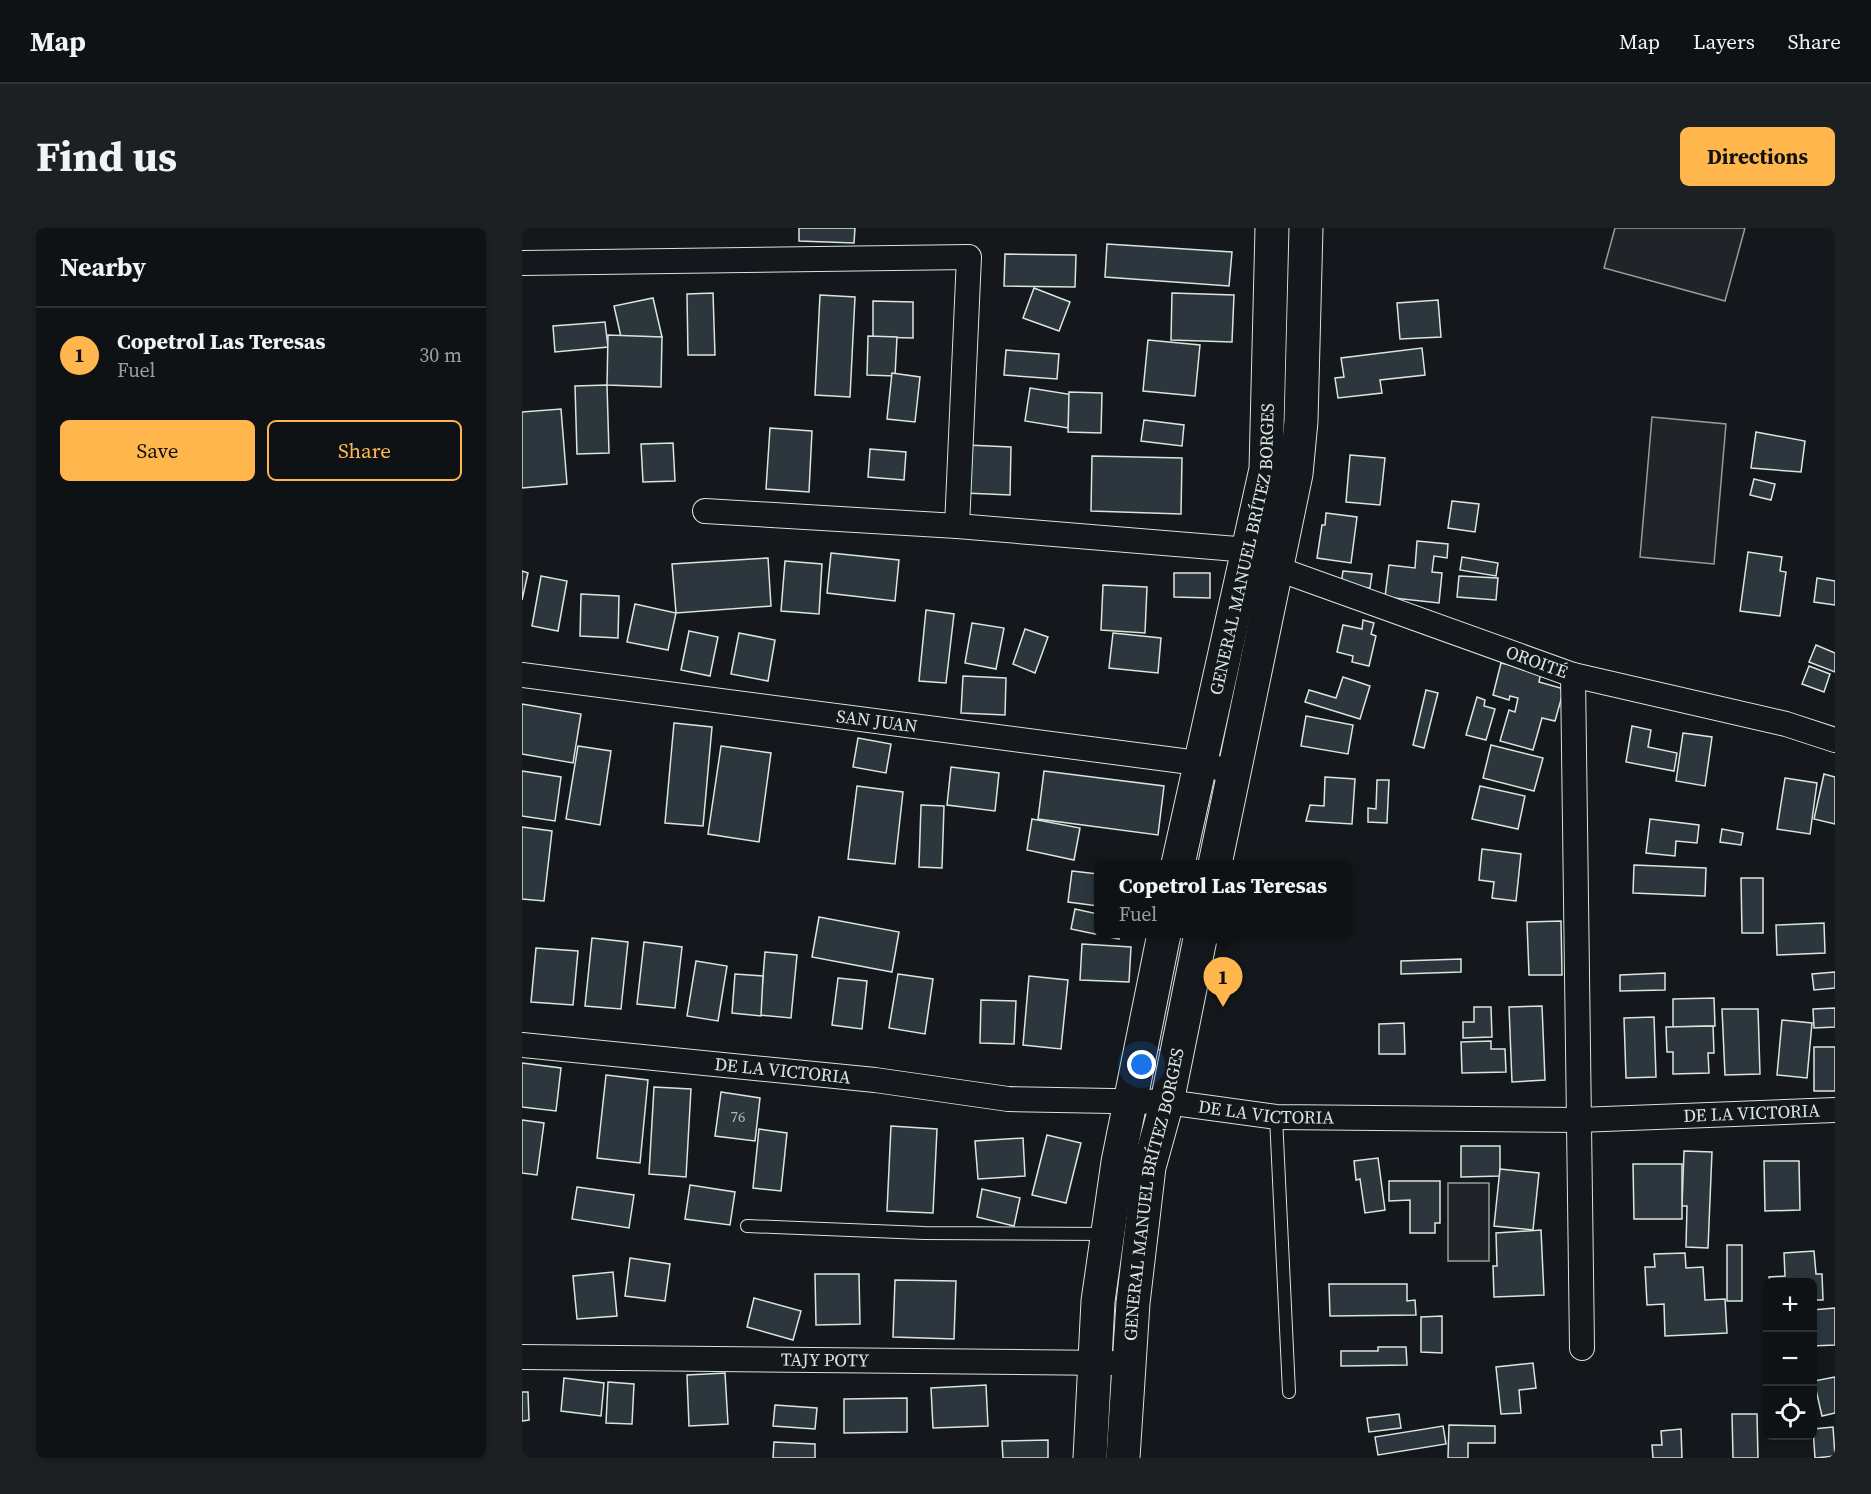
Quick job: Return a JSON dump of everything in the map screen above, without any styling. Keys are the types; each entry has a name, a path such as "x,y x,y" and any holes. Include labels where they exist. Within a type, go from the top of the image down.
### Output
{"main road":[{"name":"GENERAL MANUEL BRÍTEZ BORGES","path":"1179,860 1198,763 1249,550 1267,457 1272,228"},
{"name":"GENERAL MANUEL BRÍTEZ BORGES","path":"1216,860 1296,474 1301,421 1306,228"},
{"name":"GENERAL MANUEL BRÍTEZ BORGES","path":"1090,1458 1098,1301 1107,1234 1129,1102 1163,938"},
{"name":"GENERAL MANUEL BRÍTEZ BORGES","path":"1123,1458 1128,1363 1149,1167 1167,1102 1200,938"}],"street":[{"path":"522,263 969,257 957,526"},
{"path":"705,511 957,526 1249,550"},
{"name":"OROITÉ","path":"1249,550 1278,569 1573,675 1786,724 1835,740"},
{"name":"SAN JUAN","path":"522,675 1198,763 1233,772"},
{"path":"1573,675 1582,1348"},
{"name":"DE LA VICTORIA","path":"522,1045 875,1080 1008,1100 1167,1102 1276,1117 1578,1120 1835,1110"},
{"name":"TAJY POTY","path":"522,1357 1128,1363"}],"lane":[{"path":"1276,1117 1289,1392"},
{"path":"747,1226 924,1233 1107,1234"}],"shaded area":[{"path":"1615,228 1745,228 1725,301 1604,268"},
{"path":"1652,417 1726,424 1714,564 1640,557"},
{"path":"1177,938 1186,938 1162,1048 1156,1049"},
{"path":"1448,1183 1489,1183 1489,1261 1448,1261"}],"building":[{"path":"799,228 855,228 854,243 799,241"},
{"path":"1107,244 1232,252 1229,286 1105,277"},
{"path":"1005,254 1076,255 1075,287 1004,286"},
{"path":"1034,288 1070,302 1059,331 1023,318"},
{"path":"713,293 715,355 688,355 687,294"},
{"path":"1172,293 1234,295 1232,342 1171,340"},
{"path":"820,295 855,297 850,397 815,395"},
{"path":"653,298 662,337 623,346 614,306"},
{"path":"1438,300 1441,337 1400,339 1397,303"},
{"path":"873,301 913,302 913,338 873,337"},
{"path":"605,322 608,347 555,352 553,326"},
{"path":"608,335 662,337 661,387 607,385"},
{"path":"868,336 897,337 895,376 867,375"},
{"path":"1148,340 1200,345 1195,396 1143,391"},
{"path":"1422,348 1425,375 1380,380 1382,393 1338,398 1335,378 1344,377 1341,358"},
{"path":"1006,350 1059,354 1057,379 1004,375"},
{"path":"892,373 920,377 915,422 887,419"},
{"path":"607,385 609,453 577,454 575,386"},
{"path":"1030,388 1074,395 1068,428 1025,421"},
{"path":"1069,392 1102,393 1101,433 1068,432"},
{"path":"561,409 567,484 522,488 522,412"},
{"path":"1144,420 1184,425 1182,446 1141,441"},
{"path":"770,428 812,431 809,492 766,489"},
{"path":"1756,432 1805,441 1801,472 1751,468"},
{"path":"673,443 675,481 643,482 641,444"},
{"path":"967,445 1011,447 1010,495 965,493"},
{"path":"870,449 906,452 904,480 868,477"},
{"path":"1350,455 1385,458 1380,505 1346,502"},
{"path":"1092,456 1182,458 1181,514 1091,511"},
{"path":"1754,479 1775,484 1771,500 1750,495"},
{"path":"1452,501 1479,504 1475,532 1448,528"},
{"path":"1326,513 1357,517 1351,563 1317,558"},
{"path":"1417,541 1448,544 1447,558 1434,556 1432,572 1442,573 1439,603 1385,597 1389,565 1415,568"},
{"path":"1748,552 1782,557 1780,571 1786,572 1780,616 1740,611"},
{"path":"831,553 899,560 895,601 827,593"},
{"path":"1462,557 1498,563 1496,576 1460,570"},
{"path":"768,558 771,606 676,613 672,564"},
{"path":"785,561 822,564 819,614 781,611"},
{"path":"522,571 528,573 522,600"},
{"path":"1343,571 1372,574 1370,588 1341,585"},
{"path":"1174,573 1210,573 1210,598 1174,597"},
{"path":"541,576 567,581 558,631 532,626"},
{"path":"1459,576 1498,578 1496,600 1457,597"},
{"path":"1817,578 1835,581 1835,605 1814,602"},
{"path":"1103,585 1147,587 1145,633 1101,630"},
{"path":"581,594 619,596 618,638 580,636"},
{"path":"635,604 676,613 668,650 627,642"},
{"path":"926,610 954,614 946,683 919,681"},
{"path":"1363,620 1374,623 1371,634 1376,636 1369,666 1352,662 1353,656 1337,652 1343,625 1362,629"},
{"path":"972,623 1004,628 996,669 965,663"},
{"path":"1025,629 1048,637 1035,673 1013,664"},
{"path":"689,631 718,637 710,676 681,670"},
{"path":"739,633 775,640 768,681 731,674"},
{"path":"1113,633 1161,638 1158,673 1109,668"},
{"path":"1816,645 1835,653 1835,672 1809,662"},
{"path":"1501,663 1541,672 1539,682 1564,689 1555,721 1542,718 1533,750 1500,741 1509,710 1515,712 1518,698 1510,696 1509,700 1493,695"},
{"path":"1809,666 1830,674 1824,692 1802,684"},
{"path":"963,676 1006,678 1005,715 961,713"},
{"path":"1343,677 1370,686 1360,719 1305,702 1309,690 1336,698"},
{"path":"1426,690 1438,693 1424,748 1413,745"},
{"path":"1477,697 1485,700 1484,706 1495,709 1486,740 1466,735"},
{"path":"522,704 581,714 573,763 522,754"},
{"path":"1306,716 1353,725 1348,754 1301,746"},
{"path":"674,723 712,727 703,826 665,823"},
{"path":"1632,726 1651,730 1648,747 1677,753 1674,771 1626,762"},
{"path":"1683,733 1712,737 1705,786 1676,781"},
{"path":"858,738 891,744 886,773 853,767"},
{"path":"1491,745 1543,758 1534,791 1483,778"},
{"path":"578,746 611,751 600,825 566,819"},
{"path":"721,746 771,753 759,842 708,834"},
{"path":"951,767 999,773 995,811 947,805"},
{"path":"522,771 561,777 555,821 522,816"},
{"path":"1044,771 1164,786 1158,835 1038,819"},
{"path":"1824,774 1835,777 1835,824 1814,819"},
{"path":"1325,777 1355,779 1352,824 1306,821 1310,805 1324,806"},
{"path":"1785,778 1817,783 1810,834 1777,829"},
{"path":"1377,780 1389,780 1387,823 1368,822 1368,808 1376,809"},
{"path":"857,786 903,792 895,864 848,859"},
{"path":"1480,786 1525,796 1518,829 1472,819"},
{"path":"921,805 944,806 942,868 919,867"},
{"path":"1032,819 1080,828 1074,860 1027,850"},
{"path":"1650,819 1699,825 1697,843 1676,841 1675,856 1646,853"},
{"path":"522,827 552,831 544,901 522,899"},
{"path":"1722,829 1743,833 1741,845 1720,842"},
{"path":"1482,849 1521,854 1516,901 1492,898 1494,882 1479,880"},
{"path":"1634,865 1706,868 1705,896 1633,893"},
{"path":"1072,871 1094,874 1094,905 1068,902"},
{"path":"1741,878 1763,878 1763,933 1742,933"},
{"path":"1075,909 1094,913 1094,934 1071,929"},
{"path":"819,917 899,932 892,972 812,957"},
{"path":"1561,921 1562,975 1529,975 1527,922"},
{"path":"1824,923 1825,953 1777,955 1776,925"},
{"path":"592,938 628,942 621,1009 585,1006"},
{"path":"644,942 682,947 675,1008 637,1004"},
{"path":"1082,944 1131,947 1129,982 1080,980"},
{"path":"536,948 578,951 573,1005 531,1002"},
{"path":"765,952 797,955 791,1018 760,1015"},
{"path":"1461,959 1461,972 1401,974 1401,961"},
{"path":"696,961 727,966 718,1021 687,1016"},
{"path":"1835,972 1835,988 1814,990 1812,974"},
{"path":"1665,973 1665,990 1620,991 1620,975"},
{"path":"735,974 763,976 761,1016 732,1013"},
{"path":"898,974 933,979 925,1034 889,1028"},
{"path":"1029,976 1068,980 1061,1049 1023,1045"},
{"path":"838,978 867,981 862,1029 832,1025"},
{"path":"1714,998 1715,1026 1673,1027 1673,999"},
{"path":"981,1000 1016,1001 1014,1044 980,1043"},
{"path":"1542,1006 1545,1080 1512,1082 1509,1007"},
{"path":"1474,1007 1491,1007 1492,1037 1463,1038 1463,1022 1474,1022"},
{"path":"1835,1008 1835,1027 1814,1028 1813,1009"},
{"path":"1722,1009 1758,1009 1760,1074 1725,1075"},
{"path":"1654,1017 1656,1077 1626,1078 1624,1018"},
{"path":"1782,1020 1812,1023 1807,1078 1777,1075"},
{"path":"1404,1023 1405,1054 1379,1054 1379,1024"},
{"path":"1713,1026 1714,1053 1708,1053 1709,1073 1673,1074 1673,1052 1667,1052 1666,1027"},
{"path":"1491,1041 1491,1049 1505,1049 1506,1072 1462,1073 1461,1042"},
{"path":"1814,1047 1835,1047 1835,1091 1814,1091"},
{"path":"522,1063 561,1068 556,1111 522,1107"},
{"path":"606,1075 648,1080 640,1163 597,1158"},
{"path":"654,1087 691,1089 686,1177 649,1174"},
{"path":"721,1092 760,1098 755,1141 715,1136"},
{"path":"522,1120 544,1123 537,1175 522,1173"},
{"path":"891,1126 937,1129 933,1213 887,1211"},
{"path":"759,1129 787,1133 781,1191 753,1188"},
{"path":"1047,1135 1081,1143 1066,1203 1032,1195"},
{"path":"1023,1138 1025,1176 978,1179 975,1141"},
{"path":"1461,1146 1500,1146 1500,1176 1461,1177"},
{"path":"1684,1151 1712,1152 1708,1248 1686,1247 1687,1206 1682,1206"},
{"path":"1378,1158 1385,1210 1365,1213 1360,1179 1356,1180 1354,1161"},
{"path":"1764,1161 1799,1161 1800,1210 1765,1211"},
{"path":"1633,1164 1682,1164 1682,1219 1634,1219"},
{"path":"1500,1169 1539,1173 1533,1230 1494,1226"},
{"path":"1389,1181 1440,1181 1440,1223 1435,1223 1435,1233 1410,1233 1410,1200 1389,1201"},
{"path":"690,1185 735,1192 730,1225 685,1219"},
{"path":"577,1187 634,1195 629,1228 572,1219"},
{"path":"982,1189 1020,1198 1014,1226 977,1217"},
{"path":"1541,1230 1544,1295 1494,1297 1493,1266 1497,1266 1496,1233"},
{"path":"1727,1245 1742,1245 1742,1301 1727,1301"},
{"path":"1814,1251 1816,1274 1822,1274 1823,1300 1817,1300 1817,1278 1769,1278 1785,1276 1784,1253"},
{"path":"1685,1253 1686,1268 1703,1267 1705,1300 1725,1299 1727,1333 1665,1336 1664,1304 1647,1305 1645,1267 1655,1267 1654,1254"},
{"path":"630,1258 670,1264 665,1301 625,1296"},
{"path":"613,1272 617,1316 577,1319 573,1276"},
{"path":"815,1274 859,1274 860,1324 816,1325"},
{"path":"895,1280 956,1281 954,1339 893,1337"},
{"path":"1329,1284 1407,1284 1407,1301 1415,1300 1416,1315 1330,1316"},
{"path":"754,1298 801,1311 793,1340 747,1327"},
{"path":"1835,1308 1835,1345 1817,1346 1817,1310"},
{"path":"1442,1316 1442,1353 1421,1352 1421,1317"},
{"path":"1378,1347 1406,1347 1407,1365 1341,1366 1341,1351 1378,1351"},
{"path":"1533,1363 1536,1388 1519,1390 1521,1413 1501,1414 1496,1367"},
{"path":"725,1373 728,1424 689,1426 687,1375"},
{"path":"1835,1377 1835,1413 1822,1416 1817,1394 1817,1380"},
{"path":"564,1378 604,1383 601,1416 561,1411"},
{"path":"608,1382 634,1384 632,1424 606,1423"},
{"path":"986,1385 988,1426 933,1428 931,1388"},
{"path":"522,1392 528,1392 529,1420 522,1421"},
{"path":"907,1398 907,1432 844,1433 844,1399"},
{"path":"775,1405 817,1408 815,1429 773,1426"},
{"path":"1399,1414 1401,1428 1369,1432 1367,1418"},
{"path":"1732,1414 1757,1414 1758,1458 1733,1458"},
{"path":"1449,1425 1495,1426 1495,1443 1468,1443 1468,1458 1448,1458"},
{"path":"1443,1426 1446,1444 1378,1455 1375,1437"},
{"path":"1833,1427 1835,1456 1815,1458 1814,1440 1817,1440 1817,1429"},
{"path":"1681,1429 1682,1458 1653,1458 1652,1445 1662,1445 1661,1431"},
{"path":"1048,1440 1048,1458 1003,1458 1002,1441"},
{"path":"774,1442 815,1444 815,1458 773,1458"}],"place":[{"name":"Copetrol Las Teresas","path":"1223,1007"}]}
